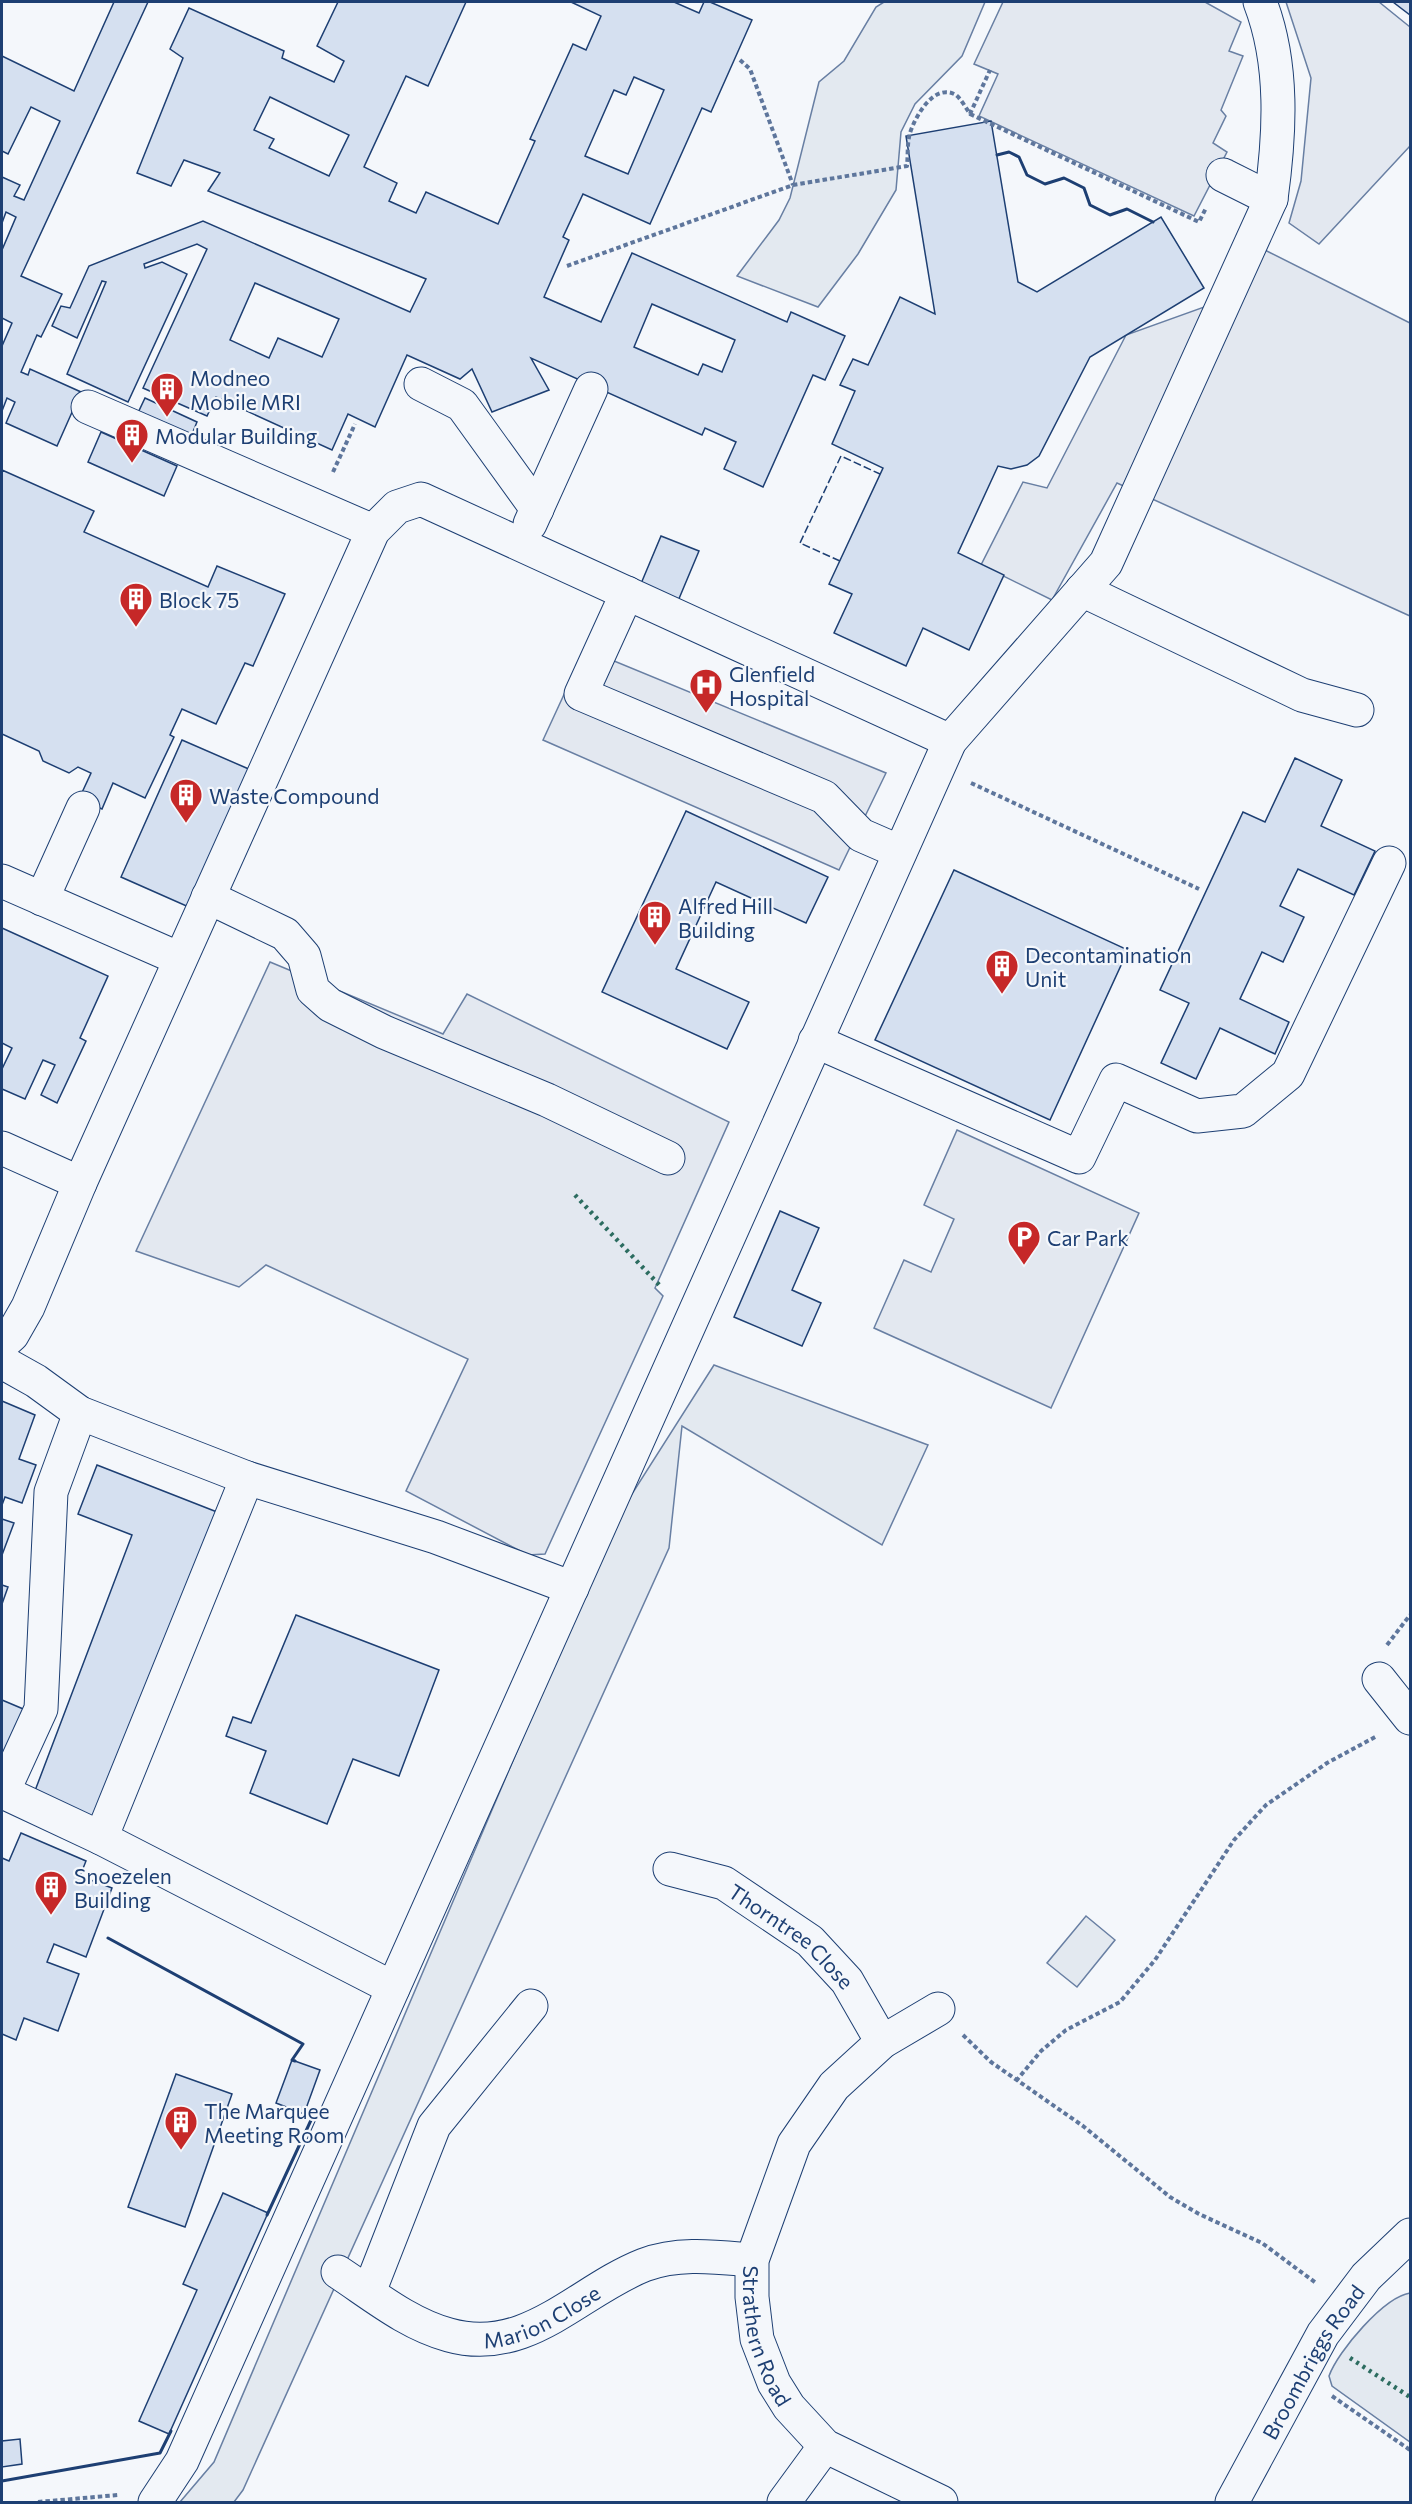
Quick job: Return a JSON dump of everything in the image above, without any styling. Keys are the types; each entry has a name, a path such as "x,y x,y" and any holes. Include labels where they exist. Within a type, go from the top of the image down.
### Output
{"street":[{"path":"165,2498 944,754 1106,563 1270,199 1279,147 1279,97 1268,20 1260,2"},
{"path":"1223,175 1270,199"},
{"path":"421,384 462,405 537,509"},
{"path":"522,545 591,389"},
{"path":"88,407 373,531"},
{"path":"2,1344 12,1335 28,1307 80,1183 373,531 397,507 421,499 627,593 944,754"},
{"path":"1082,590 1302,695 1357,710"},
{"path":"627,593 581,694 824,797 861,835 900,852"},
{"path":"42,899 83,808"},
{"path":"815,1041 1079,1157 1116,1080 1197,1116 1244,1111 1288,1074 1389,863"},
{"path":"2,881 180,959"},
{"path":"208,897 285,934 304,956 313,990 330,1005 384,1032 547,1100 668,1158"},
{"path":"2,1148 80,1183"},
{"path":"2,1362 36,1381 80,1413 247,1478 436,1537 572,1588"},
{"path":"80,1413 51,1492 41,1709 3,1792 100,1838 393,1989"},
{"path":"100,1838 247,1478"},
{"path":"1379,1679 1410,1718"},
{"name":"Thorntree Close","path":"670,1869 724,1883 810,1941 847,1981 882,2042"},
{"path":"369,2292 434,2126 531,2006"},
{"name":"Strathern Road","path":"938,2009 882,2042 834,2086 794,2144 752,2260 752,2297 757,2339 774,2383 789,2407 825,2446 941,2502"},
{"name":"Broombriggs Road","path":"1232,2502 1323,2334 1366,2277 1410,2235"},
{"name":"Marion Close","path":"338,2272 411,2320 449,2335 487,2340 526,2331 564,2313 606,2282 674,2256 752,2260"},
{"path":"784,2502 825,2446"}],"path":[{"path":"740,60 750,69 793,185"},
{"path":"970,114 990,70"},
{"path":"567,266 793,185 907,166 910,134 921,109 930,99 951,93 958,96 970,114 1199,222 1223,175"},
{"path":"317,506 355,424"},
{"path":"944,754 1199,889"},
{"path":"1016,2080 1041,2051 1066,2030 1120,2002 1155,1960 1234,1840 1266,1805 1327,1764 1410,1718"},
{"path":"938,2009 991,2062 1083,2126 1170,2198 1198,2214 1262,2243 1344,2306"},
{"path":"1302,2375 1410,2450"},
{"path":"38,2502 165,2498"}],"shaded area":[{"path":"884,2 985,2 962,56 915,104 901,132 896,190 858,254 818,307 737,276 779,220 790,198 819,82 844,61 876,7"},
{"path":"1003,2 1205,2 1241,22 1229,51 1243,56 1221,110 1226,116 1213,143 1227,152 1194,216 979,116 998,74 974,64"},
{"path":"1286,2 1379,2 1410,27 1410,146 1319,244 1289,223 1301,181 1311,78"},
{"path":"1251,243 1410,323 1410,616 1117,483 1052,600 981,565 1023,482 1047,488 1126,335 1210,305"},
{"path":"585,649 886,773 839,870 543,740"},
{"path":"270,962 443,1034 467,994 729,1122 655,1288 663,1296 545,1554 528,1555 406,1491 468,1359 266,1265 239,1287 136,1251"},
{"name":"Car Park","path":"957,1130 1139,1213 1051,1408 874,1328 904,1260 931,1272 954,1219 924,1205"},
{"path":"714,1365 928,1445 882,1545 682,1426 669,1548 243,2490 234,2502 180,2502 214,2462 616,1519"},
{"path":"1086,1916 1115,1940 1077,1987 1047,1963"},
{"path":"1410,2293 1410,2442 1332,2386 1329,2376 1342,2353 1375,2314 1399,2297"}],"building":[{"path":"114,2 148,2 21,276 62,294 41,337 37,335 21,372 28,375 30,369 81,392 57,446 6,423 15,402 7,398 2,411 2,346 12,323 2,318 2,250 16,217 6,212 2,223 2,177 20,185 14,196 24,200 60,121 31,107 8,154 2,151 2,56 74,91"},
{"path":"338,2 466,2 428,86 406,76 364,167 397,183 389,201 416,213 426,192 498,224 535,141 530,139 573,44 586,50 601,16 571,2 674,2 699,13 704,2 710,2 752,20 711,112 702,108 650,224 583,194 563,237 569,240 544,297 601,322 632,253 787,322 791,312 845,336 825,380 813,375 763,487 724,469 736,442 705,428 702,435 531,358 549,390 492,412 472,369 460,379 407,355 375,427 348,414 332,450 216,397 207,416 143,388 207,249 197,244 144,264 145,268 162,262 187,274 128,402 67,374 106,282 102,281 77,338 52,326 61,306 70,308 89,266 203,221 410,312 426,279 208,191 220,173 184,160 171,186 137,173 183,58 170,49 189,8 284,51 282,58 334,82 344,61 317,46","holes":["634,77 664,90 628,174 585,156 614,90 626,95","270,97 349,135 329,176 269,148 274,139 254,130","255,283 339,319 322,357 278,338 269,358 230,340","652,304 735,340 722,372 703,364 698,375 634,347"]},
{"path":"1393,2 1410,2 1410,15"},
{"path":"991,121 1018,282 1037,292 1161,217 1204,288 1090,357 1039,456 1027,465 1011,469 998,466 958,553 1004,575 969,650 923,628 906,666 834,633 852,594 829,584 883,468 832,444 855,391 840,385 853,359 868,365 900,297 935,314 906,136"},
{"name":"Modneo Mobile MRI","path":"145,398 197,422 190,439 137,415"},
{"name":"Modular Building","path":"101,432 177,466 164,496 88,462"},
{"name":"Block 75","path":"2,470 94,511 84,532 208,587 217,566 285,594 253,666 245,663 216,724 182,709 170,735 174,737 145,798 113,783 102,809 79,799 91,773 78,767 69,773 43,761 39,751 2,734"},
{"path":"661,536 699,551 678,601 640,586"},
{"name":"Waste Compound","path":"182,740 251,770 191,908 121,877"},
{"path":"1295,758 1342,780 1321,826 1375,851 1354,895 1298,869 1280,906 1304,917 1283,962 1262,952 1240,999 1289,1022 1275,1054 1220,1028 1196,1079 1161,1063 1189,1003 1160,990 1243,812 1265,822"},
{"name":"Alfred Hill Building","path":"686,811 828,877 806,923 716,882 676,969 749,1002 727,1049 602,992"},
{"name":"Decontamination Unit","path":"954,870 1128,950 1050,1120 875,1040"},
{"path":"2,928 108,976 80,1038 86,1041 57,1103 41,1095 55,1065 43,1060 25,1099 2,1089 2,1069 12,1048 2,1043"},
{"path":"780,1211 819,1228 792,1290 821,1303 802,1346 734,1317"},
{"path":"2,1401 35,1415 19,1459 36,1465 22,1503 5,1497 2,1505"},
{"path":"97,1465 217,1512 98,1821 33,1796 132,1535 78,1514"},
{"path":"2,1519 14,1523 2,1555"},
{"path":"2,1585 8,1587 2,1604"},
{"path":"296,1615 439,1670 399,1776 353,1759 327,1824 250,1793 266,1751 226,1736 233,1717 251,1723"},
{"path":"2,1700 28,1711 2,1773"},
{"name":"Snoezelen Building","path":"21,1833 86,1861 80,1876 112,1888 86,1957 54,1944 47,1962 79,1974 58,2031 24,2018 16,2040 2,2034 2,1858 9,1861"},
{"path":"292,2060 320,2070 304,2114 276,2103"},
{"name":"The Marquee Meeting Room","path":"176,2074 232,2094 185,2227 128,2207"},
{"path":"223,2193 268,2213 169,2434 139,2421 197,2290 183,2284"},
{"path":"20,2439 22,2464 2,2467 2,2441"}],"hedge":[{"path":"575,1195 662,1288"},
{"path":"1350,2358 1410,2397"}],"fence":[{"path":"840,561 800,543 841,456 880,474"}],"wall":[{"path":"997,155 1009,152 1019,157 1027,175 1045,184 1064,178 1084,188 1090,205 1110,215 1127,209 1153,222"},
{"path":"108,1938 303,2044 292,2060 295,2061"},
{"path":"267,2215 312,2118 304,2112"},
{"path":"2,2481 160,2453 171,2431"}],"place":[{"name":"Modneo Mobile MRI","path":"167,418"},
{"name":"Modular Building","path":"132,464"},
{"name":"Block 75","path":"136,628"},
{"name":"Glenfield Hospital","path":"706,714"},
{"name":"Waste Compound","path":"186,824"},
{"name":"Alfred Hill Building","path":"655,946"},
{"name":"Decontamination Unit","path":"1002,995"},
{"name":"Car Park","path":"1024,1266"},
{"name":"Snoezelen Building","path":"51,1916"},
{"name":"The Marquee Meeting Room","path":"181,2151"}]}
